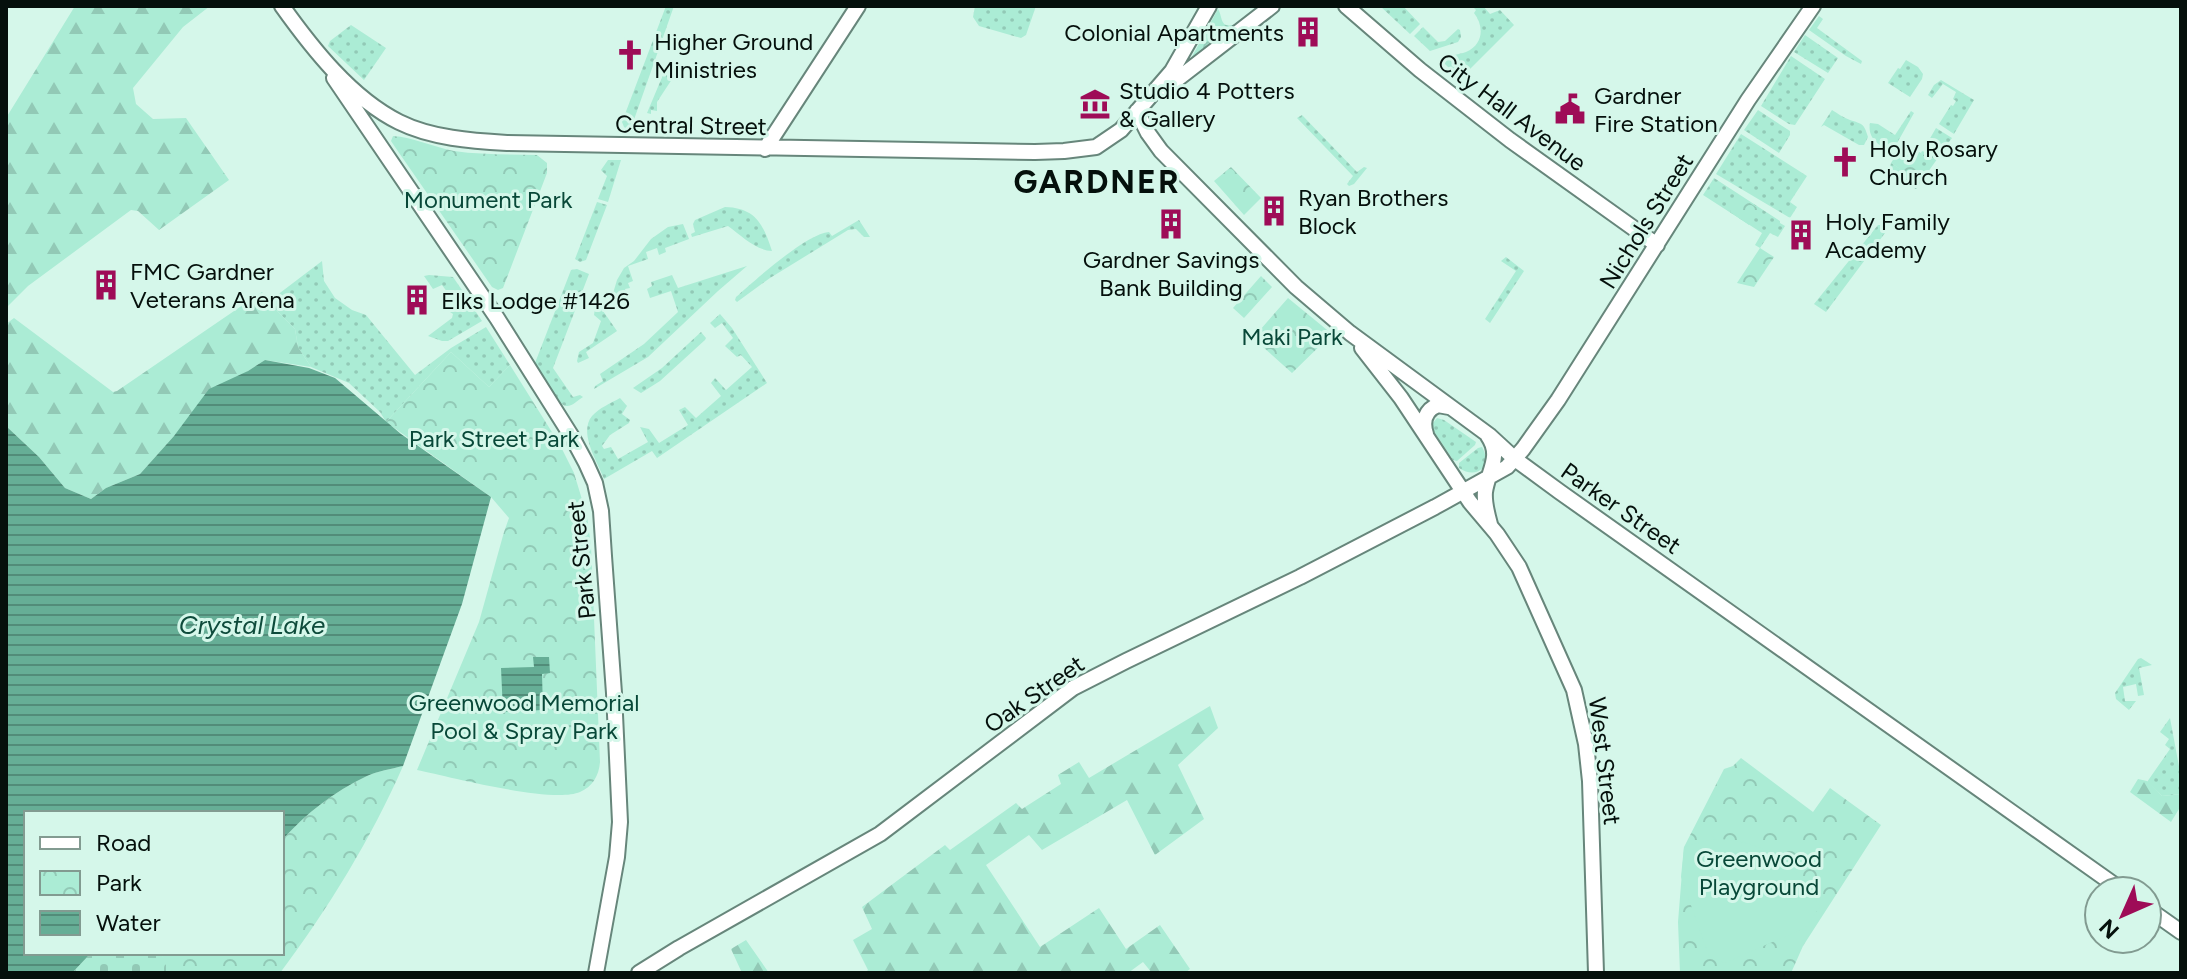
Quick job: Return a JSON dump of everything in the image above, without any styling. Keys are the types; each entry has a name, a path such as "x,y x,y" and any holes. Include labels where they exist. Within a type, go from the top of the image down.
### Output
{"main road":[{"name":"Central Street","path":"282,6 317,52 360,94 399,122 429,132 478,141 765,149 1082,150 1096,147 1111,138 1137,111"},
{"path":"765,149 858,6"},
{"path":"1137,111 1172,71 1209,6"},
{"path":"1137,111 1272,6"},
{"name":"City Hall Avenue","path":"1346,6 1420,70 1507,138 1657,245"},
{"name":"Nichols Street","path":"1515,459 1566,387 1754,91 1813,6"},
{"name":"Park Street","path":"317,52 524,361 581,453 597,492 612,667 620,822 617,857 596,973"},
{"name":"Parker Street","path":"1137,111 1161,151 1286,279 1350,333 1482,430 1515,459 2100,875"},
{"path":"385,154 381,145 383,134 391,124 399,122"},
{"name":"West Street","path":"1350,333 1390,384 1524,576 1577,697 1590,781 1596,973"},
{"path":"1426,437 1423,423 1430,409 1438,405 1453,409"},
{"name":"West Street","path":"1482,430 1494,448 1495,460 1485,500 1492,527"},
{"name":"Oak Street","path":"639,973 880,834 1073,688 1300,577 1435,507 1507,467 1515,459"},
{"path":"2163,919 2181,932"}],"green space":[{"path":"75,6 210,6 183,27 133,88 136,104 153,119 186,118 229,180 159,230 138,211 131,210 28,286 6,308 6,118"},
{"path":"666,6 674,6 630,131 622,122"},
{"path":"975,6 1036,6 1026,35 1021,38 979,26 973,17"},
{"path":"1380,6 1403,6 1420,24 1410,34"},
{"path":"1472,6 1483,6 1490,14 1500,10 1514,25 1460,79 1441,60 1472,49 1479,40 1480,23"},
{"path":"1218,9 1224,24 1236,24 1189,62"},
{"path":"1819,16 1823,19 1817,28 1862,61 1861,64 1809,30"},
{"path":"351,25 386,48 364,80 328,46"},
{"path":"1423,27 1438,42 1445,41 1458,29 1461,37 1458,42 1430,51 1414,36"},
{"path":"1805,35 1838,58 1828,73 1794,52"},
{"path":"1791,56 1825,79 1795,125 1761,106"},
{"path":"1906,60 1923,74 1910,97 1888,83"},
{"path":"668,63 678,70 657,102 657,111 647,113"},
{"path":"1941,80 1974,100 1954,134 1939,124 1956,101 1953,99 1956,92 1943,84 1932,98 1928,95"},
{"path":"1758,110 1790,131 1779,153 1744,130"},
{"path":"1832,110 1864,127 1868,137 1864,145 1824,125 1821,127"},
{"path":"1911,111 1914,113 1892,152 1872,138 1870,123 1878,124 1895,135"},
{"path":"1302,115 1357,172 1367,168 1354,184 1347,184 1353,176 1297,118"},
{"path":"1936,128 1952,138 1916,189 1888,174 1891,163 1912,176 1925,156 1921,153 1927,149 1925,147"},
{"path":"1741,134 1807,176 1790,202 1797,207 1790,218 1716,174"},
{"name":"Monument Park","path":"393,136 454,151 537,155 547,163 547,173 503,288 498,290 492,287 391,141"},
{"path":"1904,143 1926,156 1912,177 1891,163"},
{"path":"608,160 621,160 608,202 598,199 607,176 601,170"},
{"path":"1231,167 1261,198 1244,215 1214,181"},
{"path":"1714,178 1780,221 1785,226 1778,237 1770,233 1760,248 1755,245 1762,233 1703,195"},
{"path":"1739,196 1759,209 1749,225 1730,212"},
{"path":"597,202 607,205 586,260 580,262 575,259"},
{"path":"725,207 744,210 757,219 772,251 754,245 728,226 692,237 695,220"},
{"path":"859,220 870,237 864,237 856,229 848,230 737,302 735,300 794,249 819,235 829,232 832,236"},
{"path":"683,224 689,239 665,248 666,252 659,255 657,248 646,252 648,259 628,266 633,281 628,283 630,288 625,289 627,294 603,311 617,331 586,352 589,358 578,363 579,352 593,343 601,321 594,315 595,308 611,300 624,268 634,261 651,239 668,227"},
{"path":"1878,225 1888,229 1826,312 1814,304"},
{"path":"1760,248 1774,257 1754,287 1737,283"},
{"path":"1506,257 1524,271 1490,323 1485,319 1516,271 1501,261"},
{"path":"322,261 324,281 335,298 366,315 415,375 486,327 510,365 489,387 451,352 386,422 380,412 349,383 311,367 298,347 295,329 268,302"},
{"path":"747,266 648,357 594,389 603,381 600,374 644,344 678,312 671,291 650,298 647,289 652,286 651,282 672,275 678,288"},
{"path":"571,270 589,274 553,368 573,397 583,397 566,406 553,394 535,363"},
{"path":"424,276 453,277 464,293 453,300 442,285 433,289"},
{"path":"1261,276 1272,287 1244,318 1233,308"},
{"path":"262,292 295,329 298,347 311,367 265,360 248,371 174,436 140,474 106,488 91,499 65,488 39,457 6,426 6,324 14,318 113,392"},
{"path":"466,297 482,321 448,341 428,336 452,318 453,314 447,310"},
{"name":"Maki Park","path":"1288,298 1332,334 1292,373 1253,338"},
{"path":"720,314 767,383 657,458 652,451 604,479 590,448 587,431 588,423 598,411 620,398 627,406 622,414 630,420 629,423 610,435 602,446 604,449 611,447 618,459 648,442 640,427 649,429 659,443 688,425 679,410 685,407 696,418 721,396 711,383 715,378 726,390 752,367 741,355 737,357 725,346 733,338 722,323 715,328 710,323"},
{"path":"701,332 705,340 660,381 641,393 633,388 662,368"},
{"name":"Greenwood Memorial Pool & Spray Park","path":"451,352 489,387 510,365 560,445 574,473 587,516 591,546 600,762 594,780 580,792 548,795 525,792 417,770 479,622 509,518 491,497 386,422"},
{"path":"1437,418 1476,442 1457,461 1453,460 1433,430"},
{"path":"1482,447 1486,460 1481,469 1472,472 1459,468 1459,463"},
{"path":"2141,658 2152,665 2139,668 2144,695 2138,696 2136,684 2123,687 2125,701 2136,701 2129,710 2116,699 2115,693"},
{"path":"1210,706 1218,728 1178,765 1204,819 1155,855 1127,800 1042,850 1029,835 986,865 1040,947 1099,908 1126,949 1160,925 1190,969 1185,973 1152,973 1143,962 1128,973 865,973 868,970 853,940 872,929 862,907 945,845 950,850 1016,803 1022,809 1061,784 1058,775 1079,762 1089,778"},
{"path":"2170,718 2181,777 2181,794 2162,796 2147,782 2170,749 2165,745 2169,739 2160,732"},
{"name":"Greenwood Playground","path":"1741,758 1813,812 1830,788 1881,825 1803,946 1791,973 1680,973 1678,922 1684,847 1724,769"},
{"path":"403,766 348,873 280,973 166,973 166,961 161,955 284,955 284,838 332,796 371,774"},
{"path":"2138,779 2147,781 2162,796 2181,794 2181,809 2171,822 2130,792"},
{"path":"1721,839 1754,845 1780,859 1801,879 1820,907 1805,928 1724,963 1709,956 1681,877 1684,847"},
{"path":"746,940 769,973 742,973 731,949"},
{"path":"89,955 161,955 167,961 166,973 72,973"}],"water":[{"name":"Crystal Lake","path":"265,360 309,368 335,378 401,434 491,497 462,604 403,766 371,774 343,789 311,812 284,838 284,811 24,811 24,955 89,955 72,973 6,973 6,426 39,457 65,488 91,499 106,488 140,474 174,436 209,389"},
{"path":"533,657 549,657 550,673 542,674 543,710 503,712 501,668 534,667"}],"place":[{"name":"Colonial Apartments","path":"1308,32"},
{"name":"Higher Ground Ministries","path":"630,55"},
{"name":"Studio 4 Potters & Gallery","path":"1095,104"},
{"name":"Gardner Fire Station","path":"1570,109"},
{"name":"Holy Rosary Church","path":"1845,162"},
{"name":"Ryan Brothers Block","path":"1274,211"},
{"name":"Gardner Savings Bank Building","path":"1171,224"},
{"name":"Holy Family Academy","path":"1801,235"},
{"name":"FMC Gardner Veterans Arena","path":"106,285"},
{"name":"Elks Lodge #1426","path":"417,300"}],"district":[{"name":"GARDNER","path":"1097,182"}],"park label":[{"name":"Park Street Park","path":"494,438"}]}
